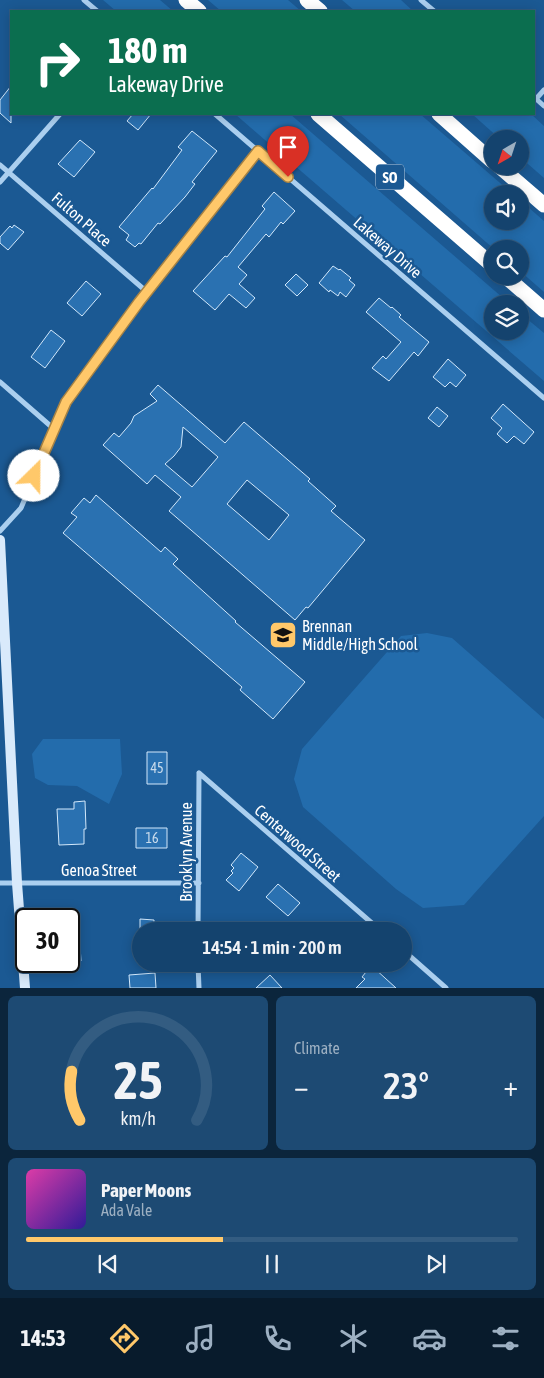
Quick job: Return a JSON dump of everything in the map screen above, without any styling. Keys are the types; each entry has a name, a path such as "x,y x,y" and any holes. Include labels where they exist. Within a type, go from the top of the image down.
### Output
{"highway":[{"path":"186,0 199,10"},
{"path":"307,0 319,10"},
{"name":"SO","path":"319,115 484,258"},
{"path":"439,115 484,154"},
{"path":"509,175 544,205"},
{"path":"515,285 544,310"}],"street":[{"path":"84,0 96,10"},
{"path":"421,0 433,10"},
{"path":"544,90 535,98 544,106"},
{"path":"0,182 59,115"},
{"name":"Lakeway Drive","path":"216,115 544,398"},
{"path":"0,531 21,508 66,402 147,292 258,151"},
{"name":"Fulton Place","path":"0,165 147,292"},
{"path":"0,382 54,428"},
{"path":"0,540 17,883 25,988"},
{"name":"Brooklyn Avenue","path":"198,773 198,922"},
{"name":"Centerwood Street","path":"198,773 371,922"},
{"name":"Genoa Street","path":"0,883 198,883"},
{"path":"412,958 446,988"},
{"path":"199,972 200,988"}],"shaded area":[{"path":"103,0 160,0 172,10 115,10"},
{"path":"208,0 288,0 300,10 220,10"},
{"path":"342,0 401,0 412,10 354,10"},
{"path":"236,115 291,115 484,282 484,285 488,285 500,295 484,295 484,329"},
{"path":"340,115 421,115 484,169 484,175 491,175 503,185 484,185 484,230 529,230 529,208 544,221 544,292 529,279 529,240 484,240"},
{"path":"473,115 532,115 544,126 544,178 529,165 529,130 490,130"},
{"path":"529,320 544,333 544,381 497,340 529,340"},
{"path":"427,633 452,638 544,719 544,816 464,905 423,908 396,889 303,807 294,779 302,749 401,636"},
{"path":"43,739 120,739 122,774 109,804 77,786 48,785 35,778 32,754"}],"building":[{"path":"10,87 11,123 0,113 0,100"},
{"path":"132,115 150,115 138,130 127,121"},
{"path":"192,131 217,151 192,182 195,184 185,197 160,224 158,223 141,244 139,243 135,247 126,240 129,235 119,227 153,189 182,150 178,147"},
{"path":"80,140 95,152 74,177 58,164"},
{"path":"274,192 295,211 283,224 281,222 269,237 266,234 238,267 247,275 239,284 255,298 246,308 229,294 215,310 193,291 225,256 227,257 265,209 262,206"},
{"path":"14,225 24,232 8,250 0,243 0,237 10,226 12,228"},
{"path":"333,266 351,278 349,280 355,285 346,297 340,292 338,296 330,290 329,292 319,283"},
{"path":"296,274 308,285 297,296 285,285"},
{"path":"86,281 101,294 82,316 67,303"},
{"path":"379,298 392,307 401,315 399,317 429,342 418,356 414,352 389,381 372,368 383,356 386,359 401,342 366,312"},
{"path":"51,330 65,341 45,368 31,357"},
{"path":"448,359 466,375 456,387 450,382 445,387 433,377"},
{"path":"158,385 225,443 244,422 310,479 308,481 336,506 331,511 365,540 308,608 306,607 295,620 169,511 181,497 155,475 147,484 103,445 114,433 119,437 131,423 134,416 157,401 150,394","holes":["183,427 218,457 192,487 165,464 181,447","247,480 289,515 269,540 227,504"]},
{"path":"503,404 534,432 524,444 514,436 507,443 497,434 502,428 491,418"},
{"path":"437,407 448,416 439,427 428,418"},
{"path":"96,495 161,552 165,547 178,559 173,564 235,622 305,682 273,719 240,690 242,687 63,533 77,517 71,513 84,498 90,503"},
{"path":"147,752 167,752 167,784 147,784"},
{"path":"85,801 86,829 84,829 84,844 59,845 57,809 74,809 74,802"},
{"path":"136,828 167,828 167,848 136,848"},
{"path":"241,853 258,867 239,891 226,880 233,873 231,871 234,868 231,865"},
{"path":"278,884 300,903 288,916 266,897"},
{"path":"140,919 154,920 154,922 140,922"},
{"path":"366,972 378,972 396,988 356,988 365,979 362,977"},
{"path":"155,973 156,988 130,988 129,975"},
{"path":"270,975 282,988 256,988"}],"place":[{"name":"Brennan Middle/High School","path":"283,635"}],"route":[{"path":"34,476 66,402 139,302 258,151 288,177"}]}
